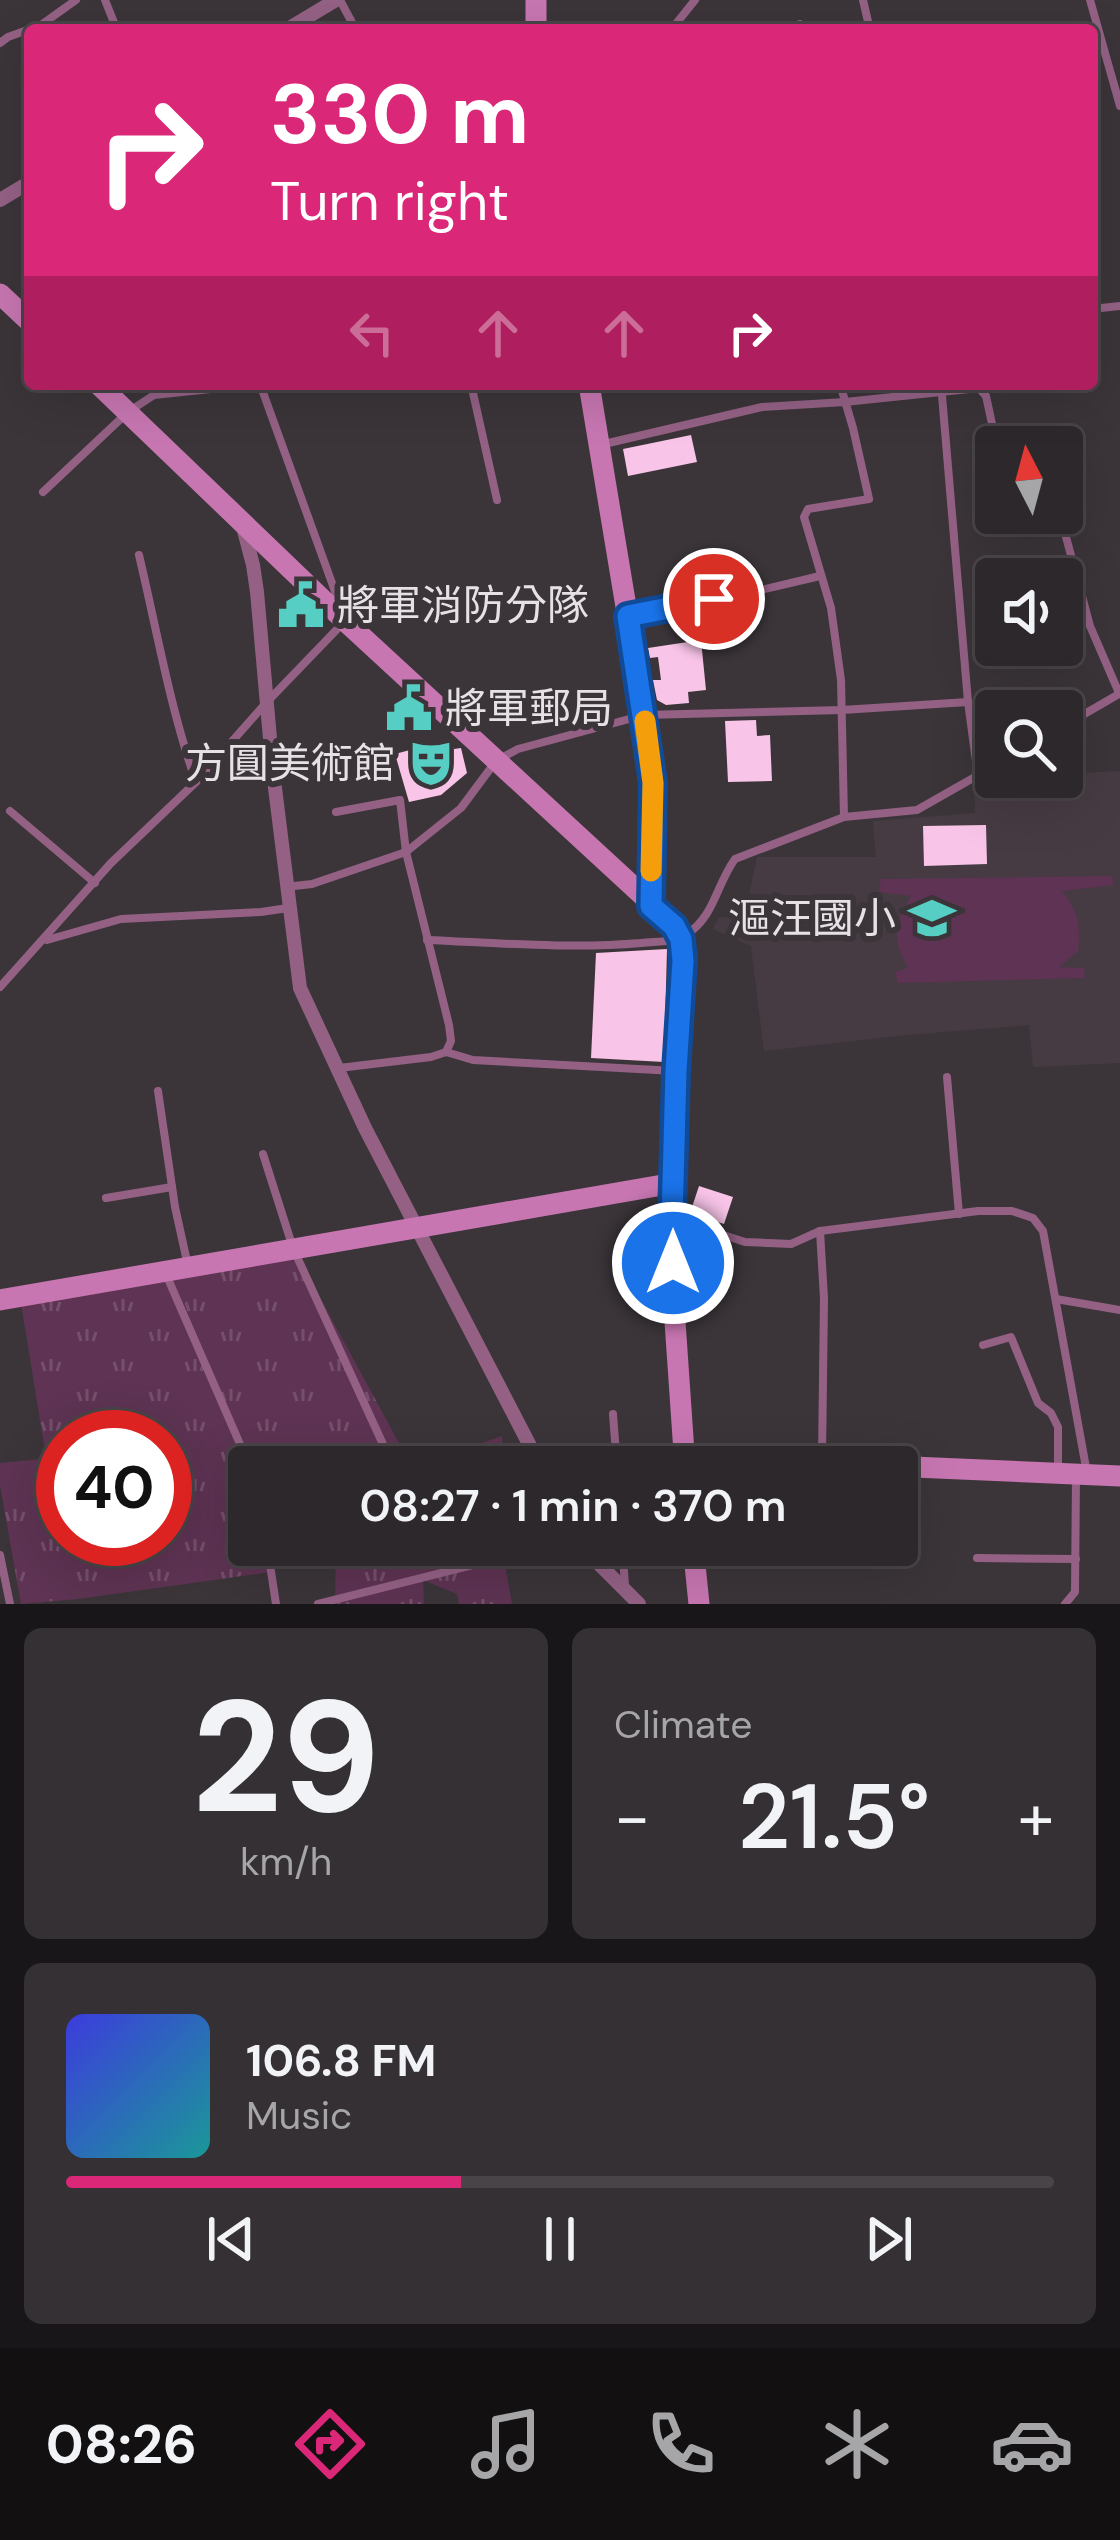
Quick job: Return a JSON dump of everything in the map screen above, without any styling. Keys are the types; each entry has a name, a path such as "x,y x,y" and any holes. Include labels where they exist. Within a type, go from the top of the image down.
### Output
{"street":[{"path":"296,24 338,0"},
{"path":"0,294 24,316"},
{"path":"104,390 674,926 683,961 672,1219 684,1446"},
{"path":"590,390 653,783 651,906"},
{"path":"242,522 254,565 285,886 300,988 336,1069 531,1446"},
{"path":"0,1300 674,1183"},
{"path":"918,1466 1120,1475"},
{"path":"600,1566 639,1604"},
{"path":"695,1566 699,1604"}],"lane":[{"path":"42,24 76,0"},
{"path":"676,24 695,0"},
{"path":"1098,28 1120,106"},
{"path":"43,492 128,412 154,395 202,390"},
{"path":"0,987 111,863 196,782 345,621 261,390"},
{"path":"472,390 496,500"},
{"path":"842,390 869,499 808,508 804,517 831,608 841,680 844,818"},
{"path":"598,446 762,407 928,390"},
{"path":"942,390 975,754"},
{"path":"981,390 993,426"},
{"path":"1065,534 1090,626 1119,693 1083,714"},
{"path":"140,555 181,741 196,782"},
{"path":"628,616 820,576"},
{"path":"285,886 312,884 406,852 461,808 496,761 518,749 644,715 968,702"},
{"path":"428,940 596,947 681,939 705,919 735,859 844,818 917,810 975,778"},
{"path":"336,812 400,800 406,852 449,1025 451,1041 446,1052"},
{"path":"10,812 94,883"},
{"path":"43,941 121,919 288,908"},
{"path":"336,1069 446,1052 473,1060 676,1071"},
{"path":"947,1076 959,1214"},
{"path":"158,1091 188,1266"},
{"path":"263,1154 293,1248 384,1446"},
{"path":"106,1198 172,1187"},
{"path":"672,1219 745,1242 791,1244 820,1231 959,1214 1012,1211 1033,1218 1043,1232 1056,1299 1074,1473 1075,1592 1065,1604"},
{"path":"820,1231 822,1446"},
{"path":"164,1271 241,1446"},
{"path":"1056,1299 1120,1310"},
{"path":"983,1345 1011,1337 1038,1403 1058,1427 1074,1473"},
{"path":"613,1414 615,1446"},
{"path":"0,1555 10,1604"},
{"path":"977,1558 1076,1558"},
{"path":"270,1566 276,1604"},
{"path":"318,1604 469,1566"},
{"path":"624,1566 626,1593"}],"shaded area":[{"name":"漚汪國小","path":"1120,771 1120,1063 1033,1067 1029,1025 764,1051 751,946 713,929 719,917 744,919 757,857 876,857 873,821 975,813 974,780 975,798 1083,798 1083,773"}],"green space":[{"path":"1112,876 1114,885 1062,891 1075,912 1079,942 1078,951 1059,967 1084,968 1085,978 898,983 895,972 908,968 897,932 911,896 879,892 881,879"},
{"path":"293,1248 401,1446 228,1446 228,1566 270,1566 271,1572 21,1604 0,1463 36,1460 36,1566 192,1566 192,1410 38,1410 20,1297"},
{"path":"502,1436 502,1446 474,1446"},
{"path":"336,1566 506,1566 512,1604 459,1604 457,1594 423,1580 424,1604 335,1604"}],"building":[{"path":"691,435 697,462 628,476 623,449"},
{"path":"701,640 706,690 688,692 689,703 666,705 657,700 653,680 661,680 658,657 650,658 648,648"},
{"path":"756,720 757,736 770,735 772,781 728,782 725,721"},
{"name":"方圓美術館","path":"451,739 454,749 461,748 467,773 441,795 409,802 395,754"},
{"path":"986,825 987,864 924,866 923,826"},
{"path":"667,949 664,1062 591,1058 596,953"},
{"path":"699,1186 733,1197 724,1224 690,1213"}],"slow traffic":[{"path":"645,721 653,783 651,871"}],"place":[{"name":"將軍消防分隊","path":"301,605"},
{"name":"將軍郵局","path":"409,708"},
{"name":"方圓美術館","path":"431,763"},
{"name":"漚汪國小","path":"932,918"}],"route":[{"path":"673,1263 683,961 674,926 651,906 653,783 628,616 714,599"}]}
